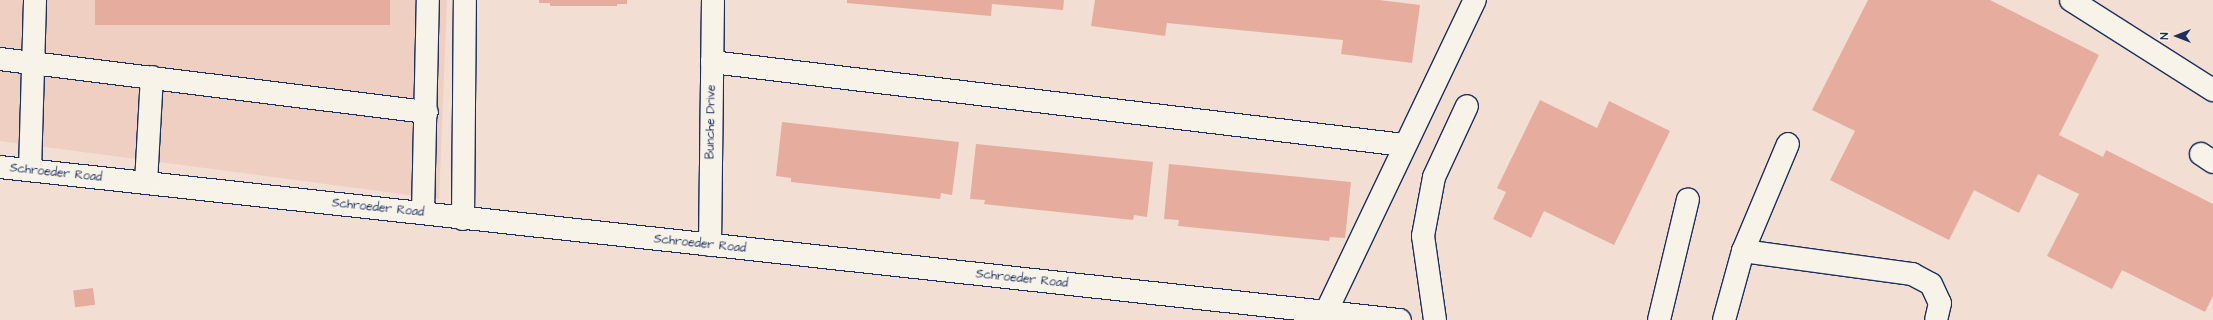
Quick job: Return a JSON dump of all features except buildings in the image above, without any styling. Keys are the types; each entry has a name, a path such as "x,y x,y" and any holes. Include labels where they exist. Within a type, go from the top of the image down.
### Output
{"street":[{"path":"30,170 35,0"},
{"path":"423,213 427,112 428,0"},
{"path":"463,219 465,0"},
{"name":"Bunche Drive","path":"710,245 713,0"},
{"path":"1326,312 1404,145 1475,0"},
{"path":"2071,0 2213,90"},
{"path":"0,59 34,62 427,112"},
{"path":"712,62 1404,145"},
{"path":"146,182 152,77"},
{"path":"1435,320 1422,236 1434,177 1467,106"},
{"path":"1724,320 1743,251 1788,144"},
{"name":"Schroeder Road","path":"0,167 423,213 463,219 1400,320"},
{"path":"1659,320 1688,199"},
{"path":"1743,251 1912,274 1931,284 1940,303 1936,320"}],"shaded area":[{"path":"0,0 447,0 439,199 0,141"}]}
